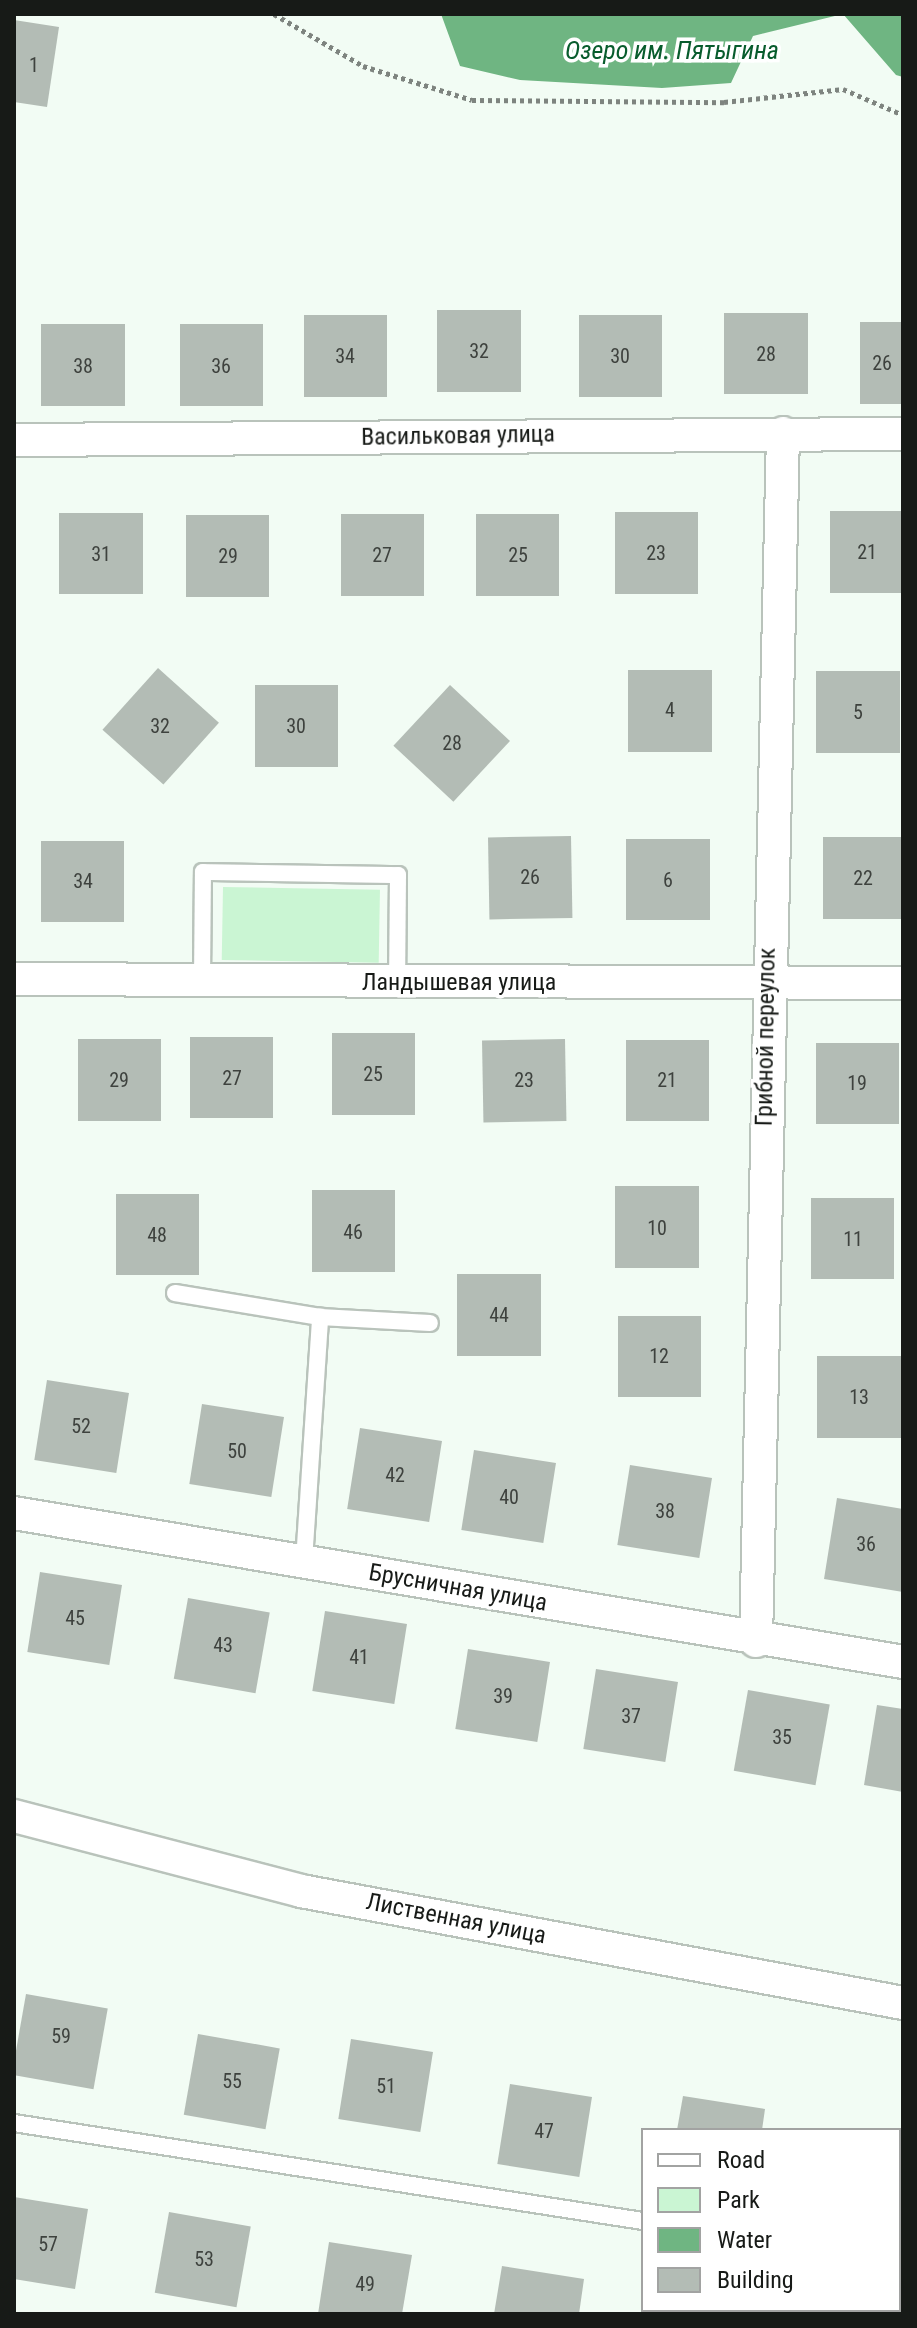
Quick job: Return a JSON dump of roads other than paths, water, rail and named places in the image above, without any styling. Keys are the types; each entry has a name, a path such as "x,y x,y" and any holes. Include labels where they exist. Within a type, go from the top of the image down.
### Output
{"street":[{"name":"Грибной переулок","path":"756,1641 767,985 783,433"},
{"name":"Васильковая улица","path":"14,440 903,434"},
{"name":"Ландышевая улица","path":"14,979 767,985 903,983"},
{"name":"Брусничная улица","path":"14,1513 756,1641 903,1662"},
{"name":"Лиственная улица","path":"14,1816 301,1891 903,2003"}],"lane":[{"path":"202,981 203,872 398,875 397,982"},
{"path":"175,1293 320,1317 430,1323"},
{"path":"304,1561 320,1317"},
{"path":"14,2123 641,2221"}],"water":[{"name":"Озеро им. Пятыгина","path":"441,14 843,14 753,36 731,83 662,88 520,80 460,66"},
{"path":"843,14 903,14 903,77 896,75"}]}
